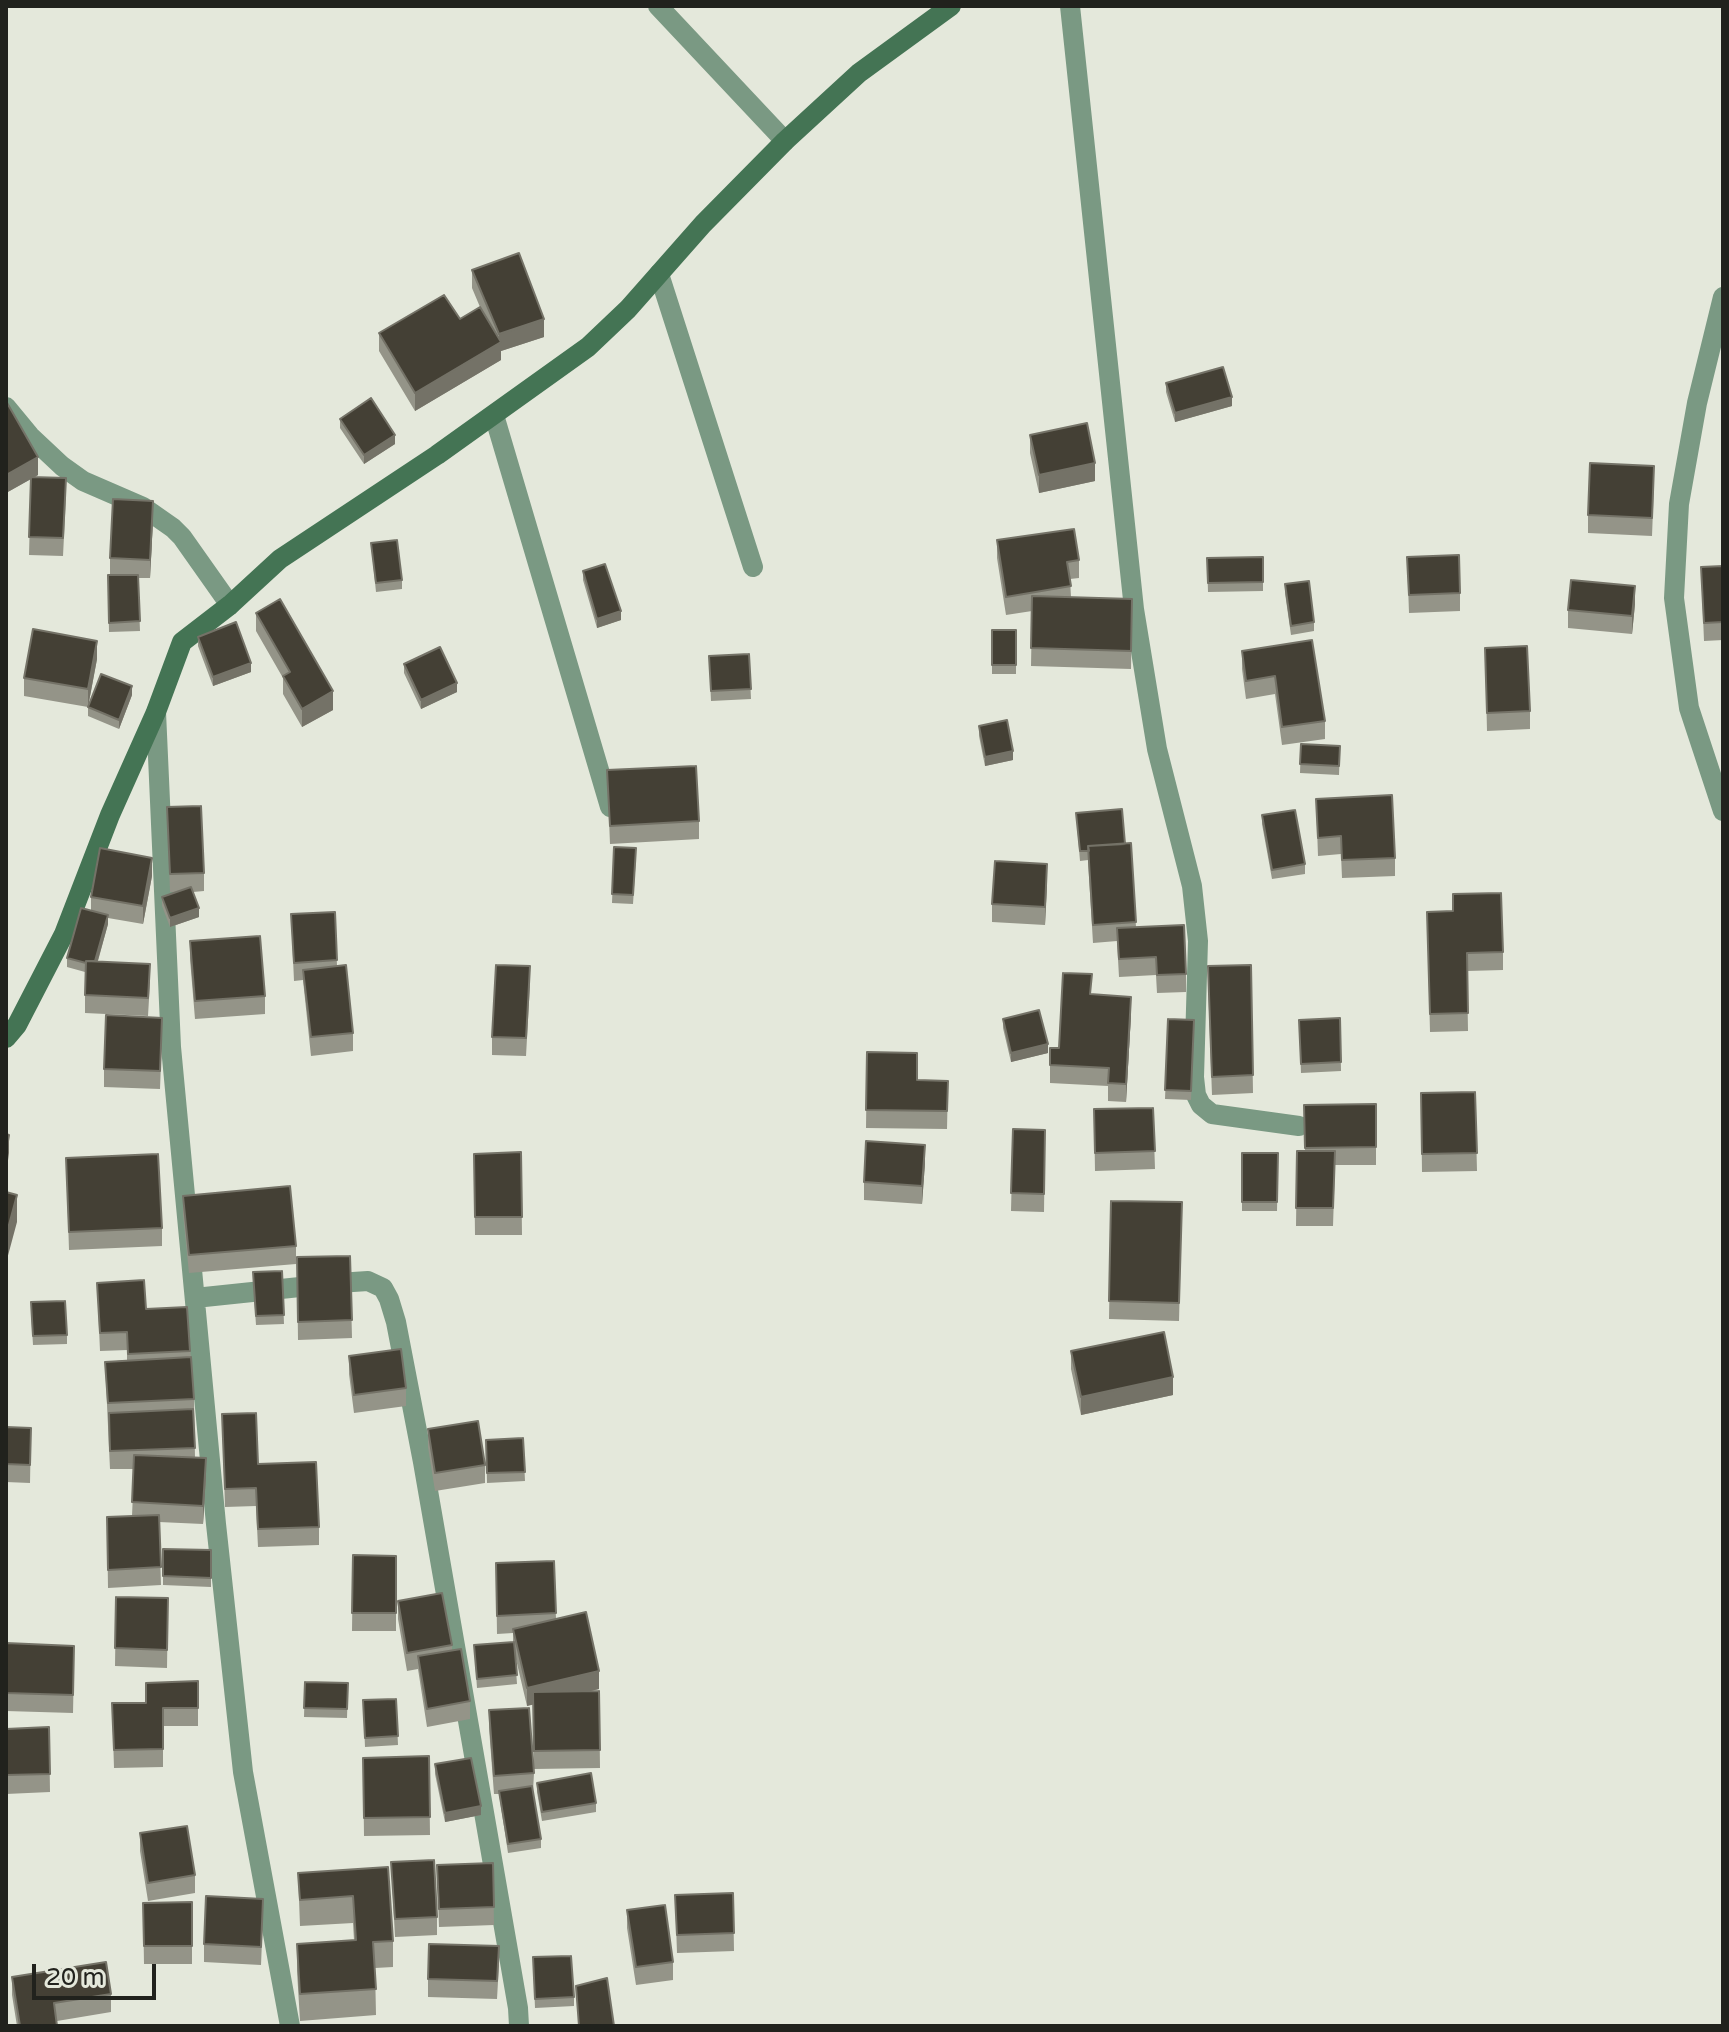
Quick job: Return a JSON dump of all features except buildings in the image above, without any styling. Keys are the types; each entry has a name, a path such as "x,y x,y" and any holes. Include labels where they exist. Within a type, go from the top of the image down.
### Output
{"street":[{"path":"658,6 785,141"},
{"path":"6,1038 17,1025 64,934 182,642 230,605 280,559 494,415 588,347 628,309 703,224 785,141 859,73 951,6"},
{"path":"1070,6 1134,609 1157,749 1192,886 1198,941 1196,1095 1201,1105 1212,1114 1299,1126"},
{"path":"659,274 753,567"},
{"path":"1723,297 1697,403 1679,504 1674,598 1689,708 1723,811"},
{"path":"6,407 47,454 62,466 83,481 143,507 173,528 230,605"},
{"path":"494,415 610,807"},
{"path":"156,712 171,1047 216,1524 243,1772 290,2026"},
{"path":"195,1298 368,1281 383,1288 389,1299 423,1462 519,2026"}]}
